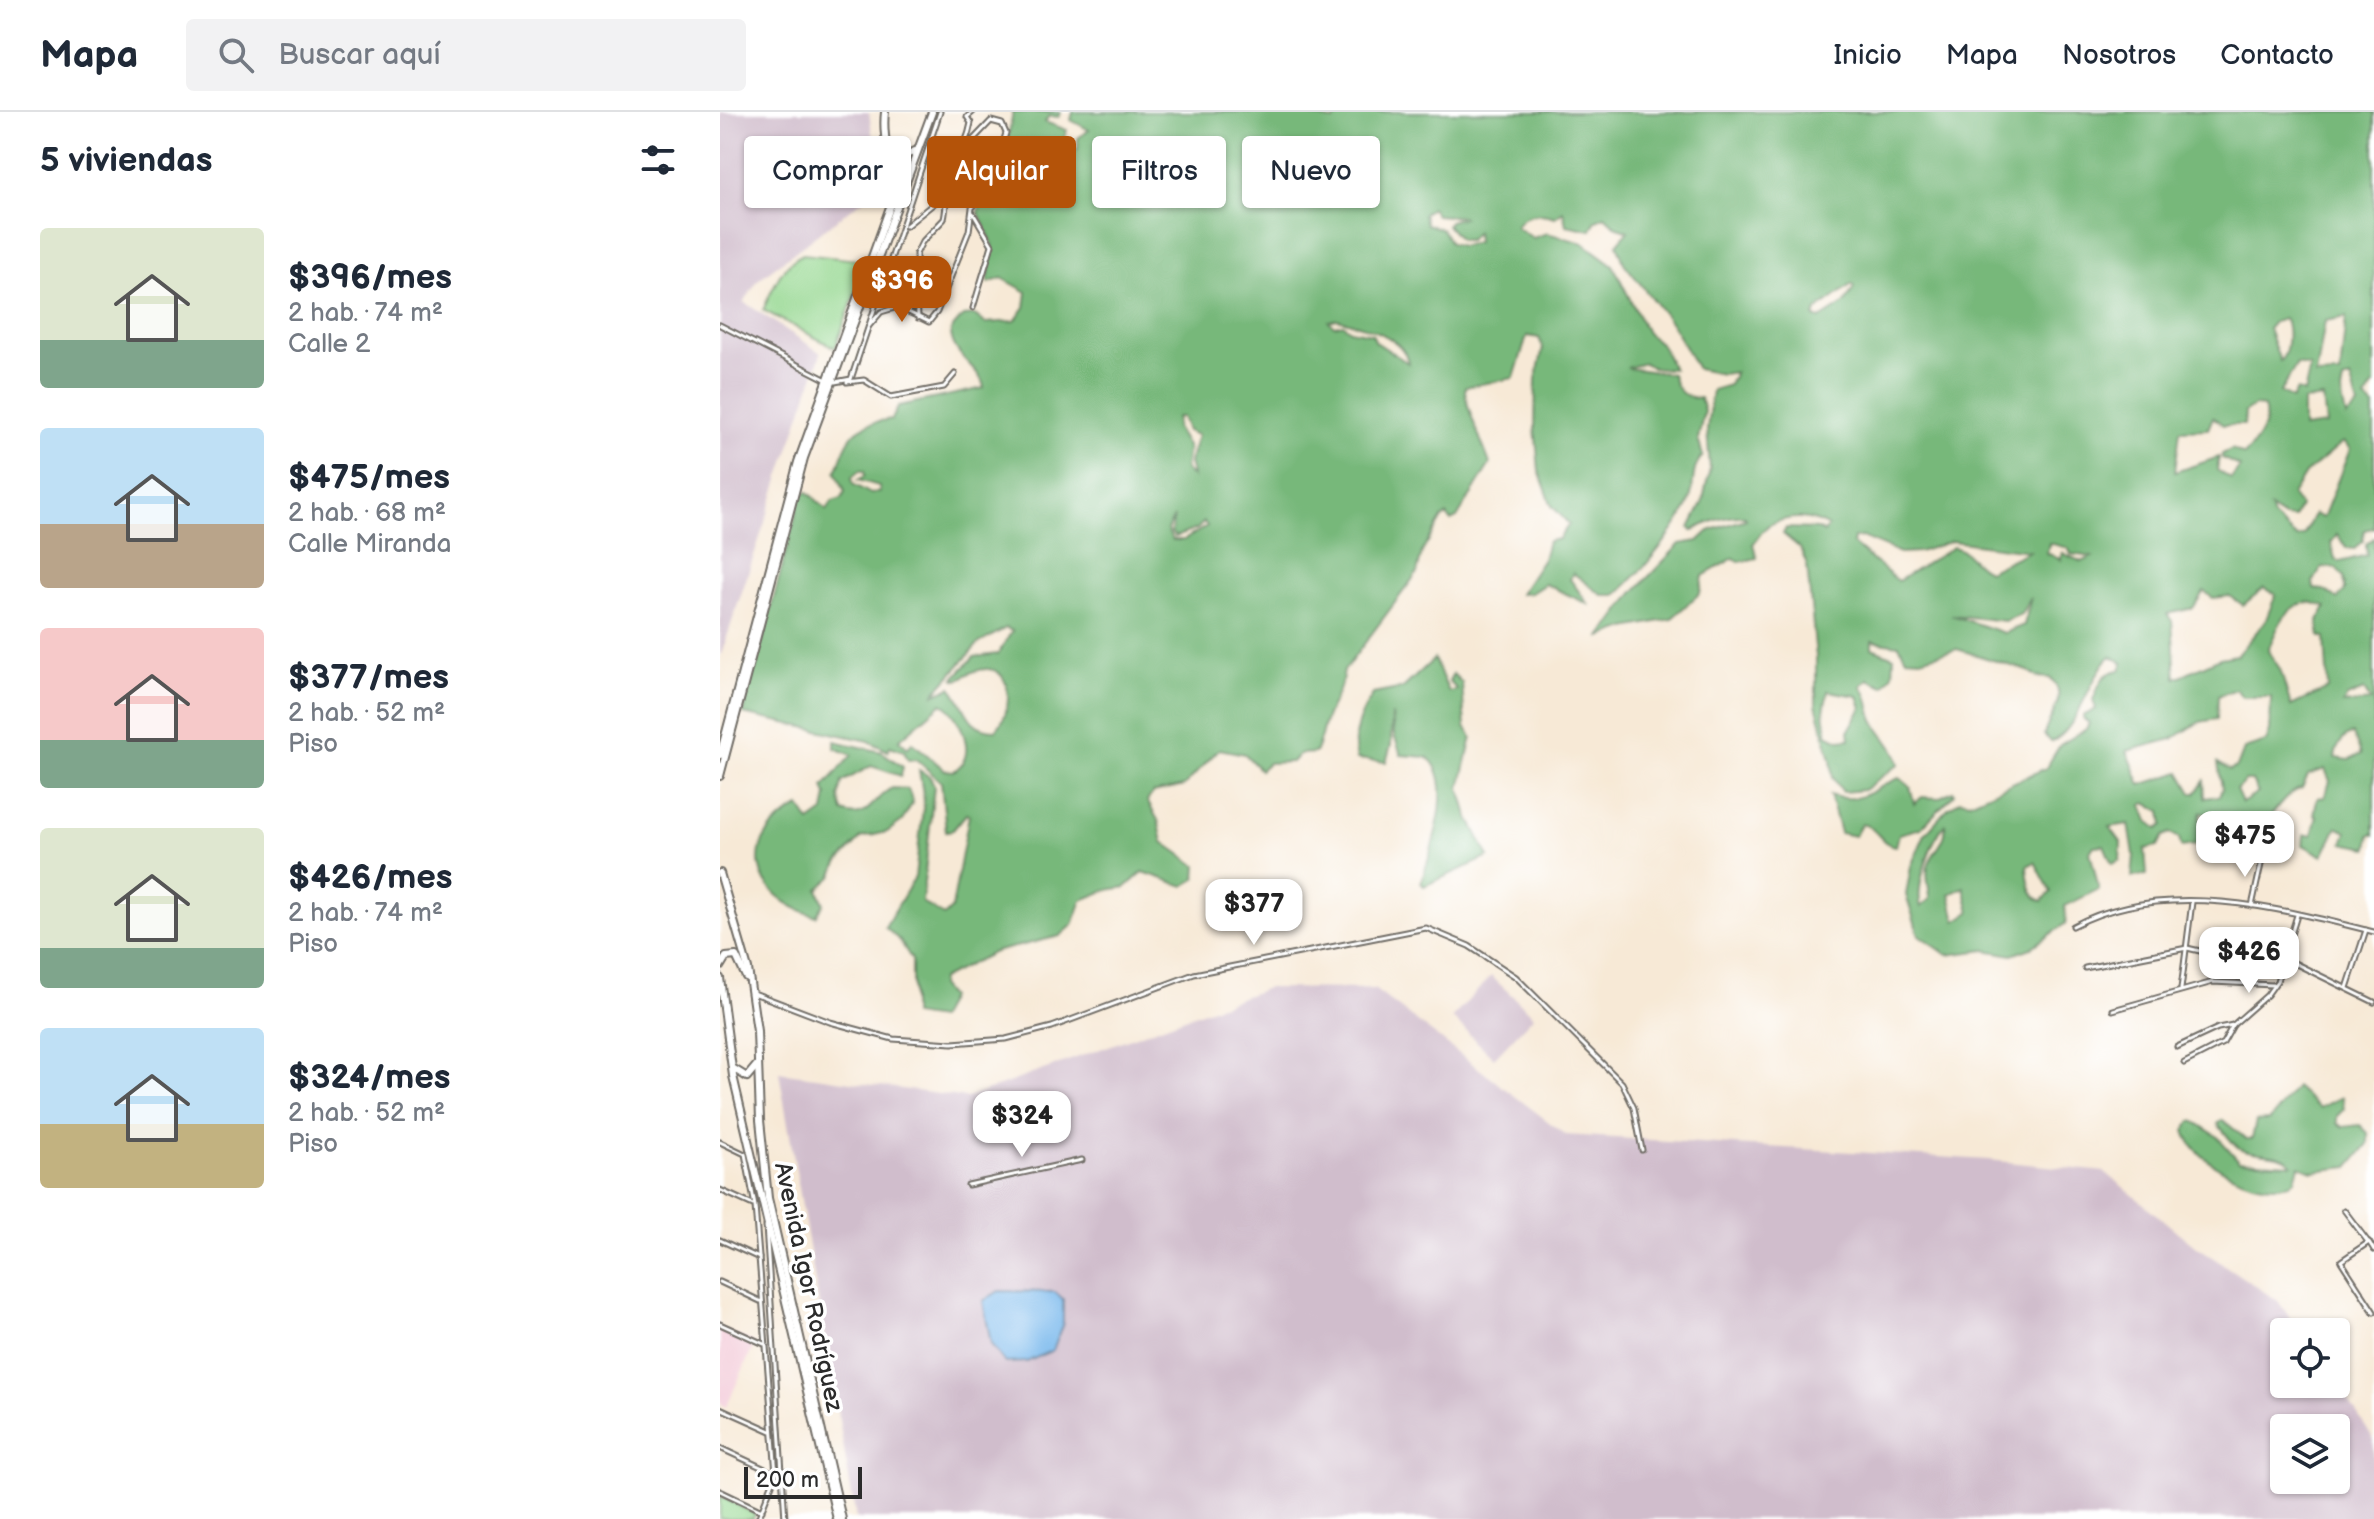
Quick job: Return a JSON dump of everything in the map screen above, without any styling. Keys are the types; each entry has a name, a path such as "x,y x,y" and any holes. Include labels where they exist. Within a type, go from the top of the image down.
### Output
{"highway":[{"path":"885,112 886,136"},
{"path":"720,776 800,473 829,381 932,112"},
{"path":"911,151 918,147"},
{"path":"720,755 798,462 890,208"},
{"name":"Avenida Igor Rodríguez","path":"720,873 748,969 759,1056 761,1132 768,1198 839,1519"},
{"path":"720,967 726,957 739,959 752,1000"},
{"name":"Avenida Igor Rodríguez","path":"720,978 732,1067 839,1519"},
{"path":"732,1067 739,1075 747,1077 755,1072 759,1056"}],"street":[{"path":"841,382 851,379 940,112"},
{"path":"961,112 971,123 969,136"},
{"path":"967,117 973,112"},
{"path":"977,136 991,121 1002,124 1005,136"},
{"path":"902,232 908,222 927,208"},
{"path":"918,318 920,296 916,254 922,242 944,219 944,208"},
{"path":"972,208 992,245 973,308"},
{"path":"869,326 881,312 902,309 929,322 937,312 973,213"},
{"path":"892,257 896,294 902,309"},
{"path":"720,325 829,381 864,380 891,397 944,387 955,374"},
{"path":"837,366 841,382"},
{"path":"2252,906 2262,860"},
{"path":"2181,989 2193,901"},
{"path":"2073,926 2119,906 2193,901 2252,906 2374,932"},
{"path":"2177,1047 2248,1016 2273,985 2297,915"},
{"path":"751,991 830,1022 893,1039 952,1043 1006,1039 1077,1019 1194,974 1426,928 1469,946 1516,977 1622,1083 1634,1108 1642,1150"},
{"path":"2347,988 2366,930"},
{"path":"2085,968 2187,948 2213,954 2283,959 2374,1002"},
{"path":"2113,1010 2213,982 2273,985"},
{"path":"2184,1063 2223,1043 2233,1025"},
{"path":"720,1142 745,1154 755,1206 776,1474 758,1519"},
{"path":"968,1185 1082,1160"},
{"path":"720,1190 755,1206"},
{"path":"765,1210 785,1519"},
{"path":"2344,1210 2374,1250"},
{"path":"720,1240 759,1258"},
{"path":"2369,1242 2341,1261 2373,1310"},
{"path":"720,1290 722,1283 762,1302"},
{"path":"720,1324 765,1345"},
{"path":"720,1408 772,1432"},
{"path":"720,1448 776,1474"},
{"path":"720,1491 762,1511"}],"shaded area":[{"path":"720,112 869,112 873,136 744,136 744,208 852,208 759,279 744,302 821,353 720,658"},
{"path":"1491,976 1534,1016 1494,1058 1452,1018"},
{"path":"1267,988 1374,989 1566,1135 1989,1160 2105,1172 2191,1243 2278,1301 2290,1318 2270,1318 2270,1398 2347,1398 2374,1440 2372,1519 856,1519 779,1072 967,1098"},
{"path":"720,1328 755,1343 726,1407 720,1404"}],"green space":[{"path":"1013,112 1061,112 1059,117 1049,116 1045,122 1067,130 1065,136 1008,136"},
{"path":"1073,112 1294,112 1334,121 1336,117 1329,112 2374,112 2374,385 2365,399 2374,407 2374,528 2364,530 2363,541 2355,549 2347,548 2337,535 2331,543 2335,559 2340,562 2367,555 2366,544 2374,538 2374,835 2370,835 2368,848 2343,843 2347,832 2337,827 2323,856 2303,845 2304,835 2312,835 2317,816 2314,815 2317,798 2325,797 2330,781 2325,769 2308,775 2302,788 2289,795 2258,825 2244,816 2222,819 2201,812 2196,845 2181,847 2179,838 2170,833 2163,836 2158,846 2145,849 2147,875 2132,877 2134,855 2129,824 2110,827 2121,842 2120,860 2112,864 2104,845 2094,846 2090,852 2099,889 2065,906 2066,923 2031,948 2012,955 1985,950 1947,955 1919,935 1906,895 1911,866 1925,834 1947,809 1960,800 1970,802 2046,768 2060,745 2086,729 2089,723 2083,716 2096,709 2093,700 2099,684 2109,673 2120,670 2123,663 2111,656 2103,664 2068,728 2050,742 2044,735 2056,706 2058,692 2050,678 2037,677 2028,671 1957,649 1921,659 1906,658 1899,645 1872,641 1872,648 1894,657 1893,674 1884,686 1868,679 1861,686 1867,695 1873,718 1894,750 1899,764 1864,790 1843,792 1833,778 1816,704 1816,657 1807,565 1800,548 1783,534 1786,528 1818,529 1824,533 1828,527 1800,518 1771,524 1753,544 1757,558 1740,562 1734,558 1703,576 1700,593 1671,619 1626,628 1601,637 1634,592 1680,544 1698,541 1709,531 1746,519 1745,516 1731,517 1692,531 1690,528 1702,504 1710,469 1707,429 1712,390 1729,385 1735,372 1722,374 1697,369 1671,323 1624,263 1617,244 1628,231 1615,226 1605,216 1596,220 1591,230 1566,225 1563,211 1555,217 1544,214 1528,216 1516,227 1533,238 1547,233 1583,243 1613,265 1647,333 1661,344 1673,369 1653,368 1644,363 1627,368 1672,374 1681,392 1700,398 1704,411 1698,439 1703,456 1696,467 1690,502 1654,554 1616,595 1602,595 1573,573 1570,579 1588,604 1545,584 1531,593 1520,594 1543,559 1548,541 1559,539 1569,524 1552,506 1539,471 1535,427 1536,379 1543,348 1539,338 1527,336 1514,378 1465,387 1471,414 1490,464 1457,518 1451,521 1447,515 1442,518 1422,552 1417,573 1344,671 1315,753 1299,754 1292,762 1268,763 1260,770 1245,754 1219,749 1184,786 1153,793 1147,801 1158,820 1163,842 1197,866 1196,879 1184,886 1143,872 1126,887 1107,890 1082,900 1073,925 1060,936 994,952 941,979 940,986 949,997 939,1019 912,1015 912,960 900,941 885,927 915,877 924,800 919,770 930,777 934,786 922,902 944,916 952,908 969,815 966,814 953,830 946,831 941,782 916,759 908,760 904,751 890,746 888,751 869,741 743,714 801,495 807,491 827,510 832,501 842,498 845,491 836,472 849,441 860,428 892,419 899,406 984,388 982,381 955,347 951,330 963,316 975,315 985,323 1015,321 1025,307 1027,292 1002,278 989,283 993,245 978,211 980,208 1076,208 1076,149 1078,138 1089,130 1071,120","holes":["1431,208 1436,215 1464,217 1449,221 1447,225 1460,240 1469,240 1476,232 1477,242 1461,246 1450,243 1442,229 1426,224 1423,214","1852,284 1854,287 1845,303 1820,319 1814,317 1816,311","2346,317 2340,375 2316,376 2325,321","1337,319 1357,324 1390,338 1405,353 1408,363 1376,342 1372,334 1350,330 1343,324 1334,326 1329,321","2284,319 2287,341 2280,361 2268,329 2274,322","2297,364 2310,367 2304,393 2297,390 2292,399 2280,392","2350,378 2358,406 2346,417 2341,392 2343,381","2323,398 2326,425 2303,428 2303,401","2254,406 2264,407 2265,420 2253,445 2244,455 2232,449 2222,454 2222,458 2240,467 2231,479 2217,470 2219,457 2175,472 2180,430 2208,429 2213,417 2223,425 2244,425 2245,412","1177,417 1182,417 1187,431 1197,435 1189,463 1193,477 1185,469 1188,448 1176,428","2343,442 2350,449 2323,518 2314,514 2304,535 2297,538 2273,517 2270,508 2284,517 2294,518 2300,506 2292,495 2305,474","859,471 864,471 865,476 858,480 879,486 880,492 871,494 853,484 852,477","1174,517 1171,532 1175,537 1197,529 1204,522 1207,526 1184,540 1173,540 1167,530","1862,537 1900,553 1919,552 1952,541 2029,551 1988,571 1953,547 1898,581 1853,544 1854,538","2049,543 2068,548 2071,554 2092,557 2082,562 2062,553 2061,560 2047,553","2322,567 2336,568 2343,576 2345,590 2338,599 2324,590 2314,589 2313,582","2264,588 2276,594 2265,622 2237,655 2220,658 2176,678 2172,621 2167,614 2193,608 2204,591 2213,598 2230,596 2243,605","2031,597 2024,625 2004,633 1951,615 2005,621 2021,614","2310,602 2326,607 2318,621 2320,637 2325,638 2328,689 2291,706 2280,669 2268,651 2287,613","1006,628 1012,631 998,654 974,657 954,678 958,680 976,671 990,669 1000,674 1006,682 1008,694 1007,707 996,730 986,729 972,721 951,687 933,695 978,644","2236,689 2242,697 2271,697 2270,731 2266,742 2244,749 2237,767 2230,770 2218,763 2222,789 2219,796 2205,798 2204,781 2196,793 2192,793 2180,772 2141,785 2127,751 2172,739 2200,722 2217,719 2218,696","2364,690 2371,701 2343,704 2347,697","1828,691 1858,696 1862,708 1849,730 1850,739 1839,740 1827,734 1824,711","942,703 961,726 965,757 953,771 945,770 912,742 908,748 899,740","2353,734 2361,754 2349,760 2335,758 2340,743","2245,781 2252,781 2258,793 2242,803 2236,790","2146,803 2161,811 2163,825 2158,829 2148,821 2142,805","1945,825 1942,841 1928,866 1930,899 1921,907 1920,888 1934,842","2035,862 2051,892 2042,901 2032,891 2027,866","1964,887 1970,912 1956,921 1950,894"]},
{"path":"803,254 867,261 835,348 763,310 783,270"},
{"path":"1434,659 1449,692 1457,690 1449,681 1453,674 1462,683 1465,727 1472,737 1460,788 1468,816 1489,857 1424,886 1421,883 1435,836 1441,799 1436,768 1427,757 1401,755 1394,735 1392,714 1391,745 1386,762 1357,759 1355,741 1360,717 1373,694 1403,688"},
{"path":"835,741 882,752 903,767 901,776 871,766 842,782 839,797 843,812 851,815 864,812 892,788 908,789 913,802 902,821 887,832 861,838 838,863 832,877 818,889 824,904 816,916 794,907 777,895 765,881 760,866 760,850 767,834 780,820 800,807 810,822 824,812 827,795 824,787 852,755 835,748"},
{"path":"1899,778 1910,786 1914,804 1922,797 1938,798 1953,791 1954,794 1921,828 1899,834 1896,846 1886,843 1871,828 1861,824 1855,836 1840,833 1830,795 1858,797"},
{"path":"2296,1087 2319,1108 2342,1097 2344,1109 2337,1116 2337,1123 2343,1127 2360,1125 2368,1133 2368,1144 2349,1167 2313,1171 2299,1166 2295,1180 2267,1186 2232,1175 2201,1154 2190,1142 2185,1130 2191,1121 2217,1136 2239,1161 2292,1164 2275,1155 2239,1148 2218,1124 2223,1120 2246,1139 2252,1139 2256,1121 2270,1120"},
{"path":"720,1496 755,1514 753,1519 720,1519"}],"water":[{"path":"999,1291 1055,1292 1063,1299 1063,1323 1053,1350 1027,1362 1005,1363 991,1344 983,1301"}]}
